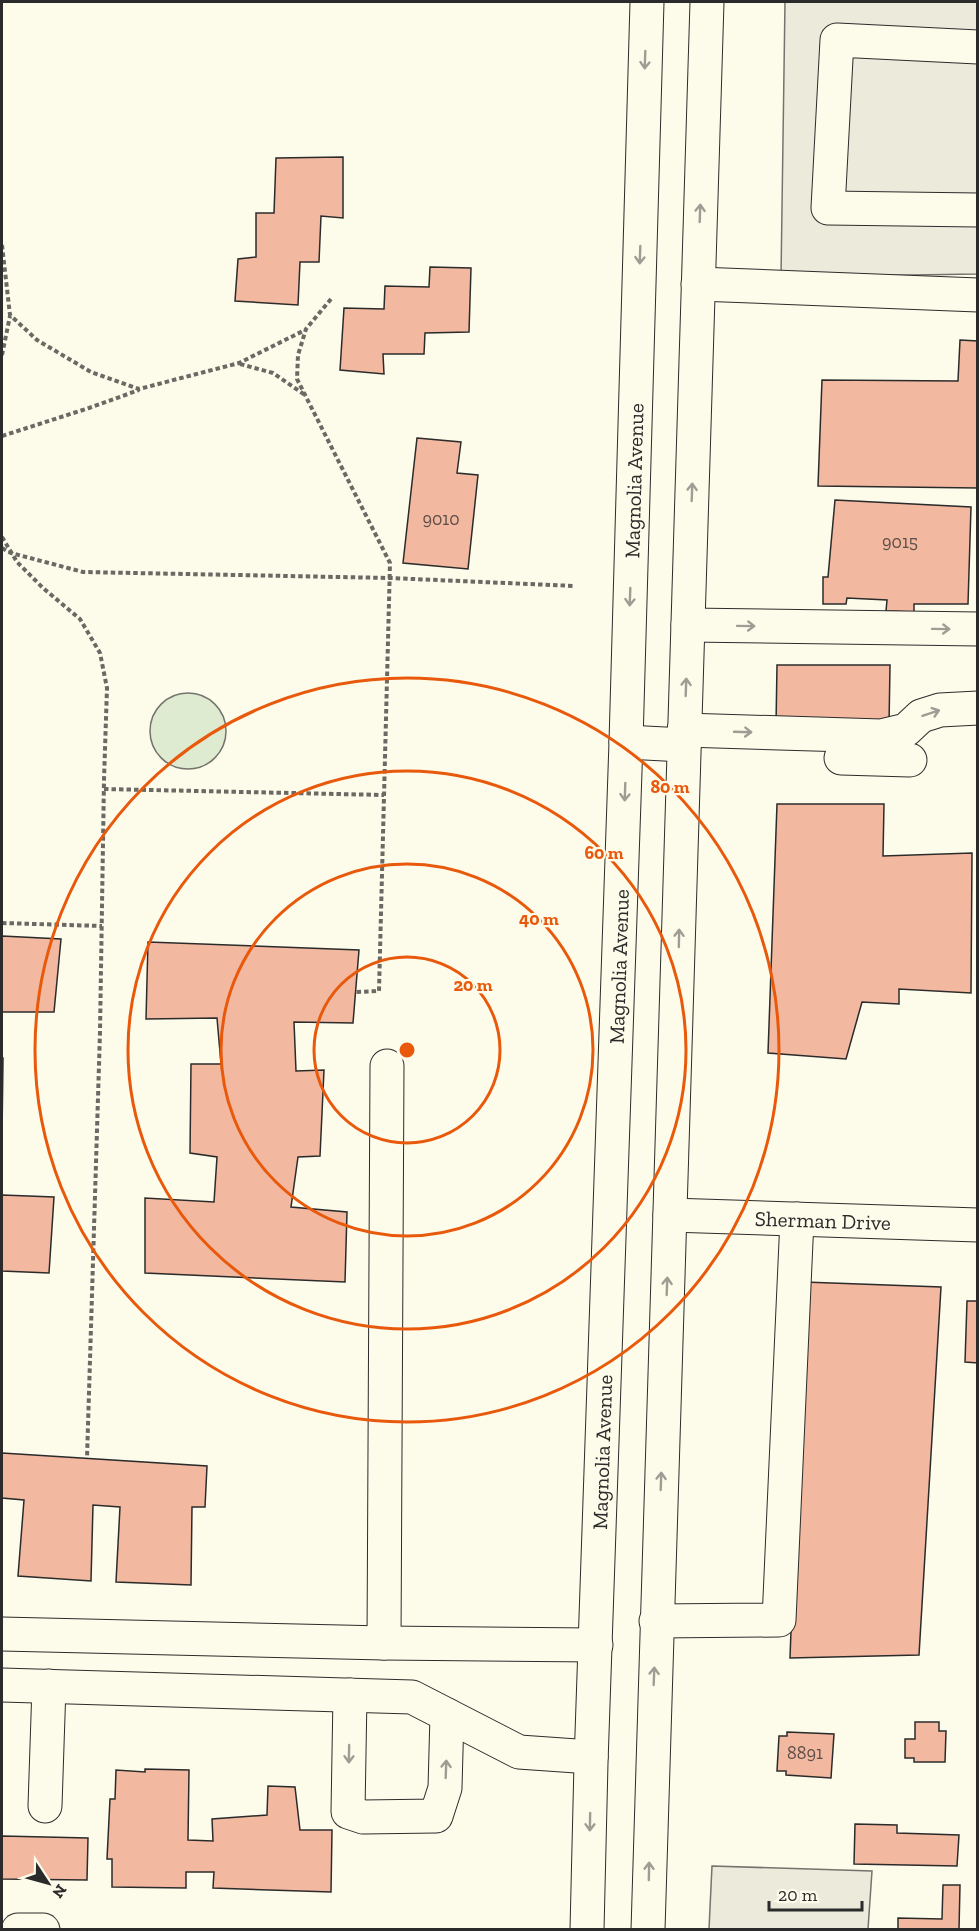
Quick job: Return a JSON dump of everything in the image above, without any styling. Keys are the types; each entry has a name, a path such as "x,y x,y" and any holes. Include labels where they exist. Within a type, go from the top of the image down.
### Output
{"main road":[{"name":"Magnolia Avenue","path":"587,1929 626,741 647,2"},
{"path":"648,1929 707,2"},
{"path":"978,47 837,40 828,208 978,210"},
{"path":"698,284 978,295"},
{"path":"688,625 978,629"},
{"path":"626,741 684,738 881,736 906,730 921,716 940,710 978,708"},
{"path":"684,738 721,753 910,760"},
{"path":"384,1643 387,1066"},
{"name":"Sherman Drive","path":"670,1215 978,1225"},
{"path":"656,1621 779,1620 797,1220"},
{"path":"2,1634 384,1643 596,1645"},
{"path":"2,1685 412,1697 519,1752 591,1758"},
{"path":"45,1806 49,1686"},
{"path":"350,1695 348,1812 363,1817 436,1816 445,1788 447,1715"},
{"path":"18,1929 43,1929"}],"path":[{"path":"2,245 10,315 2,355"},
{"path":"331,299 306,329 298,355 297,379 390,563 379,991 356,992"},
{"path":"10,315 37,340 90,372 139,389"},
{"path":"2,436 139,389 239,363 306,329"},
{"path":"239,363 273,373 306,395"},
{"path":"2,537 17,562 43,588 80,619 100,653 107,688 87,1458"},
{"path":"2,548 11,553 83,572 390,578 575,586"},
{"path":"104,789 384,795"},
{"path":"2,923 102,926"}],"green space":[{"path":"188,693 202,696 215,704 223,717 226,731 223,745 215,758 202,766 188,769 174,766 161,758 153,745 150,731 153,717 161,704 174,696"}],"shaded area":[{"path":"785,2 977,2 977,274 781,277"},
{"path":"712,1866 872,1871 868,1929 709,1929"}],"building":[{"path":"343,157 343,218 321,216 319,262 300,262 298,305 235,301 238,259 256,257 256,213 274,213 276,158"},
{"path":"430,267 471,268 469,332 425,333 424,354 383,354 384,374 340,370 344,308 384,309 385,286 429,287"},
{"path":"960,340 978,341 978,488 818,486 822,380 958,381"},
{"path":"417,438 461,442 457,473 478,475 468,569 403,563"},
{"path":"835,500 971,507 968,604 914,604 914,612 886,611 887,600 847,598 846,604 823,604 823,577 828,577"},
{"path":"777,665 890,665 889,726 776,725"},
{"path":"777,804 884,804 883,856 972,853 971,993 899,989 899,1004 862,1002 846,1059 768,1053"},
{"path":"2,936 61,939 54,1012 2,1012"},
{"path":"148,942 359,950 353,1023 294,1022 296,1071 324,1070 320,1156 298,1157 291,1207 347,1212 345,1282 145,1273 145,1198 214,1202 217,1157 190,1153 191,1064 221,1064 217,1018 146,1019"},
{"path":"2,1058 3,1058 2,1136"},
{"path":"2,1195 54,1197 49,1273 2,1271"},
{"path":"804,1282 941,1287 919,1655 790,1658"},
{"path":"967,1301 978,1301 978,1363 965,1362"},
{"path":"2,1453 207,1466 205,1507 192,1507 191,1585 116,1582 120,1507 93,1505 91,1581 18,1576 24,1500 2,1498"},
{"path":"915,1722 939,1722 939,1731 946,1731 945,1762 914,1762 914,1758 905,1758 905,1739 915,1739"},
{"path":"787,1732 834,1734 831,1778 786,1775 786,1771 777,1771 779,1736 787,1736"},
{"path":"145,1769 189,1770 188,1840 213,1841 212,1819 267,1815 268,1786 295,1787 300,1830 332,1830 331,1892 213,1888 214,1872 186,1872 186,1888 112,1887 112,1859 107,1859 110,1799 115,1799 116,1770 145,1772"},
{"path":"855,1824 897,1825 897,1833 959,1835 957,1866 854,1864"},
{"path":"2,1836 88,1838 87,1880 2,1879"},
{"path":"943,1885 960,1885 959,1930 898,1930 898,1918 942,1919"}]}
